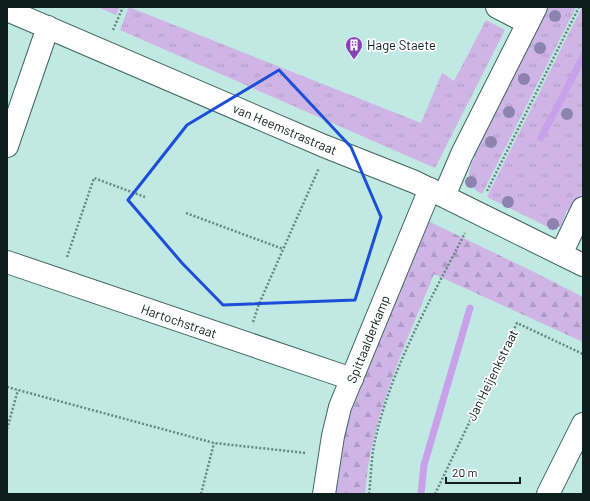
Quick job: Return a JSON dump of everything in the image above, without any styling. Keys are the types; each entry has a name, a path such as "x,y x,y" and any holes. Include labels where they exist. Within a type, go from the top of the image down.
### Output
{"street":[{"path":"497,7 532,15"},
{"name":"van Heemstrastraat","path":"7,10 437,192 583,265"},
{"name":"Spittaalderkamp","path":"324,494 340,407 352,379 437,192 462,154 532,15"},
{"path":"7,146 48,28"},
{"path":"560,254 578,230 583,208"},
{"name":"Hartochstraat","path":"7,262 352,379"},
{"path":"548,494 583,424"}],"path":[{"path":"369,494 374,446 385,406 420,318 476,212 579,7"},
{"path":"246,343 259,304 328,147"},
{"path":"59,280 94,178 145,197"},
{"path":"186,213 283,248"},
{"name":"Jan Heijenkstraat","path":"435,494 517,323 583,354"},
{"path":"7,387 214,443 330,456"},
{"path":"7,429 18,390"},
{"path":"201,494 214,443"}],"highlighted area":[{"path":"279,70 351,147 381,217 355,300 223,305 182,263 128,200 187,125"}],"green space":[{"path":"98,7 120,7 116,15"},
{"path":"129,7 421,123 442,73 454,81 486,20 505,30 435,168 120,30"},
{"path":"545,7 576,7 482,194 476,191 470,182 470,168 475,157 470,154"},
{"path":"582,7 583,193 573,213 567,210 561,226 552,229 487,197"},
{"path":"426,220 583,297 583,342 434,274 401,355 382,409 368,465 365,494 332,494 342,425"}],"waterway":[{"path":"541,138 583,57"},
{"path":"421,494 424,465 470,308"}],"place":[{"name":"Hage Staete","path":"354,60"}]}
